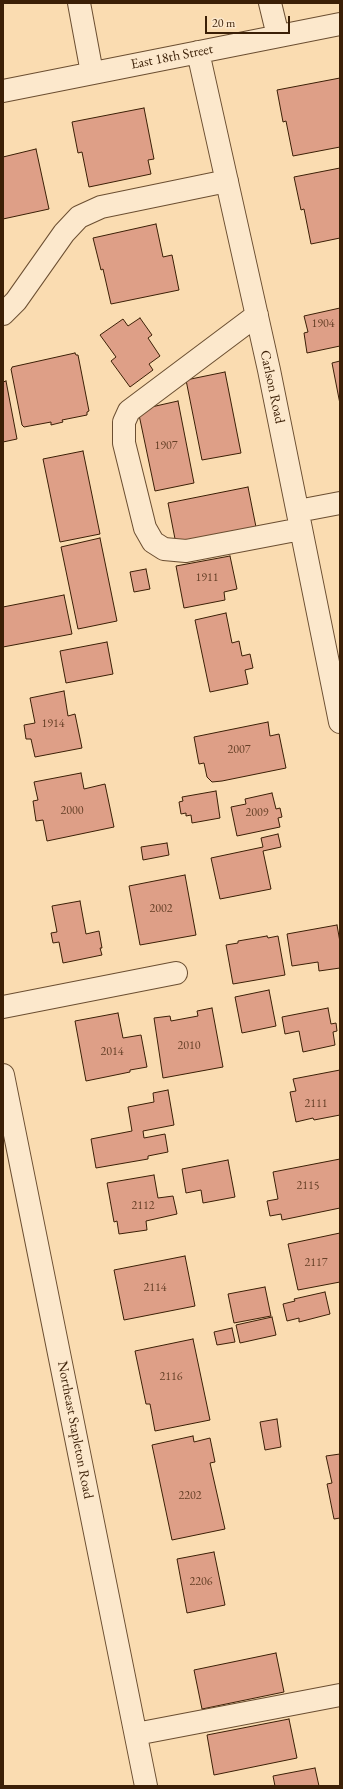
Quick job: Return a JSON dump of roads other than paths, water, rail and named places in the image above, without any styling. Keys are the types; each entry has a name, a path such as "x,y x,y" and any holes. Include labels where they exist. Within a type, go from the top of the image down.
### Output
{"street":[{"path":"79,3 92,73"},
{"path":"270,3 278,36"},
{"name":"East 18th Street","path":"3,91 340,24"},
{"name":"Carlson Road","path":"198,52 257,315 299,520 332,641 340,722"},
{"path":"3,314 16,301 64,233 79,217 101,207 227,181"},
{"path":"257,315 129,411 124,422 124,443 145,528 153,542 164,549 186,551 299,520 340,503"},
{"path":"3,1007 176,973"},
{"name":"Northeast Stapleton Road","path":"4,1082 146,1786"},
{"path":"136,1734 340,1695"}]}
